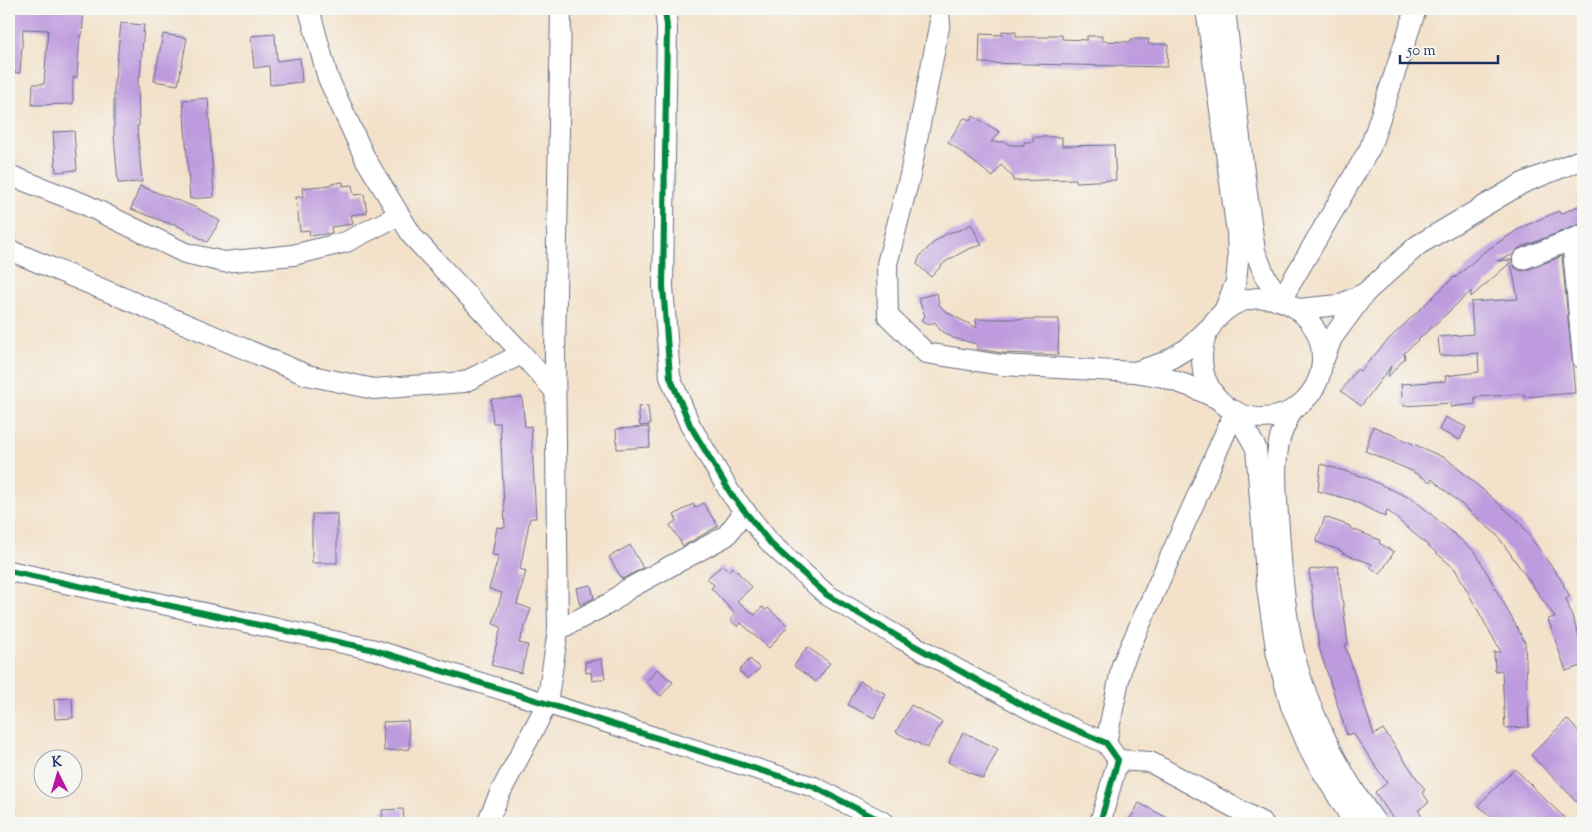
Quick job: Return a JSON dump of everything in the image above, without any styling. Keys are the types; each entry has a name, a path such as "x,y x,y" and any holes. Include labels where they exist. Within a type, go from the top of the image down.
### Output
{"street":[{"path":"305,9 328,78 366,160 413,237 555,391"},
{"path":"487,823 547,704 558,630 555,391 561,9"},
{"path":"665,9 667,28 663,286 670,376 690,425 731,494 771,544 826,595 1035,712 1106,743 1118,760"},
{"path":"938,9 940,22 910,175 887,264 888,316 926,353 1001,365 1136,372 1163,377 1219,399"},
{"path":"1136,372 1165,362 1188,348 1224,311 1236,282 1238,261 1237,233 1206,9"},
{"path":"1225,9 1255,251 1264,276 1281,300"},
{"path":"1281,300 1370,148 1416,9"},
{"path":"1234,411 1253,417 1273,417 1292,410 1308,398 1318,381 1332,338 1365,293 1418,245 1523,183 1583,159"},
{"path":"9,174 84,204 185,253 224,262 293,256 346,242 399,215"},
{"path":"1523,259 1578,237 1583,358"},
{"path":"9,250 307,374 374,389 464,382 522,354"},
{"path":"1299,309 1339,305 1365,293"},
{"path":"1224,311 1242,301 1261,297 1281,300 1299,309 1312,323 1321,342 1323,361"},
{"path":"1211,326 1203,344 1202,364 1207,383 1219,399 1234,411 1256,448 1267,588 1277,655 1292,706 1311,753 1354,823"},
{"path":"1292,410 1280,437 1276,467 1280,559 1291,639 1307,697 1332,751 1376,823"},
{"path":"1106,743 1122,665 1234,411"},
{"path":"558,630 610,603 628,589 726,536 745,511"},
{"path":"9,571 375,650 814,787 885,823"},
{"path":"1100,823 1118,760"},
{"path":"1118,760 1150,762 1263,823"}],"building":[{"path":"9,9 84,9 77,77 73,77 73,104 32,105 33,84 44,84 48,30 23,29 20,73 9,72"},
{"path":"121,23 144,25 140,78 138,78 139,126 137,126 142,182 118,183 114,136 114,79"},
{"path":"1002,31 1016,32 1016,37 1062,35 1062,39 1087,40 1087,36 1102,36 1102,41 1131,42 1131,39 1149,39 1148,44 1168,44 1167,67 979,63 980,34 1002,35"},
{"path":"163,34 187,38 178,85 154,81"},
{"path":"275,34 277,61 300,58 302,82 270,85 269,66 254,68 251,36"},
{"path":"208,98 214,197 190,199 183,100"},
{"path":"973,116 1000,132 991,142 1024,145 1024,142 1033,142 1033,137 1062,137 1062,146 1114,145 1116,180 1076,182 1076,179 1013,181 1013,177 1001,165 993,177 948,142 964,118 971,120"},
{"path":"74,131 77,170 56,172 53,132"},
{"path":"343,182 343,186 352,185 354,195 364,194 367,213 351,215 353,224 331,227 332,233 310,236 309,230 300,231 296,197 303,197 302,188"},
{"path":"140,186 197,208 220,221 207,242 173,223 173,225 131,209"},
{"path":"1583,204 1583,223 1519,248 1512,255 1497,261 1512,260 1515,268 1522,271 1562,256 1575,393 1524,397 1524,394 1475,397 1475,404 1450,407 1452,403 1403,406 1401,384 1446,381 1445,376 1479,372 1478,353 1440,356 1438,337 1473,334 1471,302 1518,299 1511,262 1471,297 1471,291 1404,353 1405,358 1387,378 1391,366 1361,406 1341,391 1357,369 1360,371 1388,340 1454,277 1484,252 1522,227 1559,211 1560,214"},
{"path":"971,224 982,245 968,249 945,262 931,277 917,264 920,256 940,238"},
{"path":"937,293 939,304 943,309 977,328 976,319 1059,319 1058,355 1002,353 977,349 977,344 953,338 940,330 935,322 928,325 921,320 925,316 918,298"},
{"path":"522,397 525,427 531,426 536,518 530,518 520,569 526,571 517,604 531,609 519,643 528,645 521,673 491,665 501,627 493,624 502,593 489,589 499,556 492,555 497,527 505,528 500,423 493,423 491,399"},
{"path":"648,406 650,425 640,426 638,407"},
{"path":"1445,417 1466,427 1460,440 1439,430"},
{"path":"1373,426 1447,459 1519,521 1564,584 1570,596 1566,599 1583,647 1583,665 1566,671 1548,619 1555,617 1497,535 1432,479 1430,482 1412,471 1365,451"},
{"path":"649,427 650,447 617,449 616,429"},
{"path":"1321,464 1364,477 1411,497 1476,553 1525,642 1529,727 1505,728 1502,670 1495,671 1494,652 1501,652 1455,569 1387,510 1385,517 1352,500 1318,491"},
{"path":"703,503 718,526 683,546 670,525 677,520 674,515 693,504 695,508"},
{"path":"312,514 337,514 337,563 312,563"},
{"path":"1325,517 1380,540 1379,543 1394,552 1380,574 1370,567 1372,564 1316,542"},
{"path":"630,545 643,568 622,579 609,557"},
{"path":"723,565 728,571 733,567 752,587 737,601 755,615 762,607 766,610 768,608 788,626 769,648 741,623 738,627 730,620 735,614 711,588 714,585 707,578"},
{"path":"1338,566 1348,644 1345,645 1374,735 1383,729 1425,790 1422,792 1429,802 1418,810 1422,817 1413,823 1396,823 1375,792 1387,783 1353,733 1347,735 1319,647 1309,570"},
{"path":"591,585 594,598 580,605 576,588"},
{"path":"807,647 830,663 816,682 794,666"},
{"path":"602,659 605,679 592,681 591,672 586,673 585,662"},
{"path":"750,659 760,668 748,679 739,671"},
{"path":"657,669 673,682 661,696 646,682"},
{"path":"860,681 886,694 874,718 848,705"},
{"path":"72,698 73,718 55,719 54,699"},
{"path":"911,705 942,722 927,748 896,732"},
{"path":"1567,719 1583,736 1583,808 1531,755"},
{"path":"408,721 410,749 384,751 383,722"},
{"path":"963,732 998,749 983,779 948,762"},
{"path":"1515,769 1570,823 1497,823 1478,805"},
{"path":"1139,803 1177,823 1128,823"},
{"path":"403,809 404,823 383,823 382,810"}],"cycle path":[{"path":"665,9 667,28 663,286 670,377 690,425 731,494 771,544 827,595 902,639 1035,712 1106,743 1118,760 1100,823"},
{"path":"9,571 375,650 814,787 885,823"}]}
